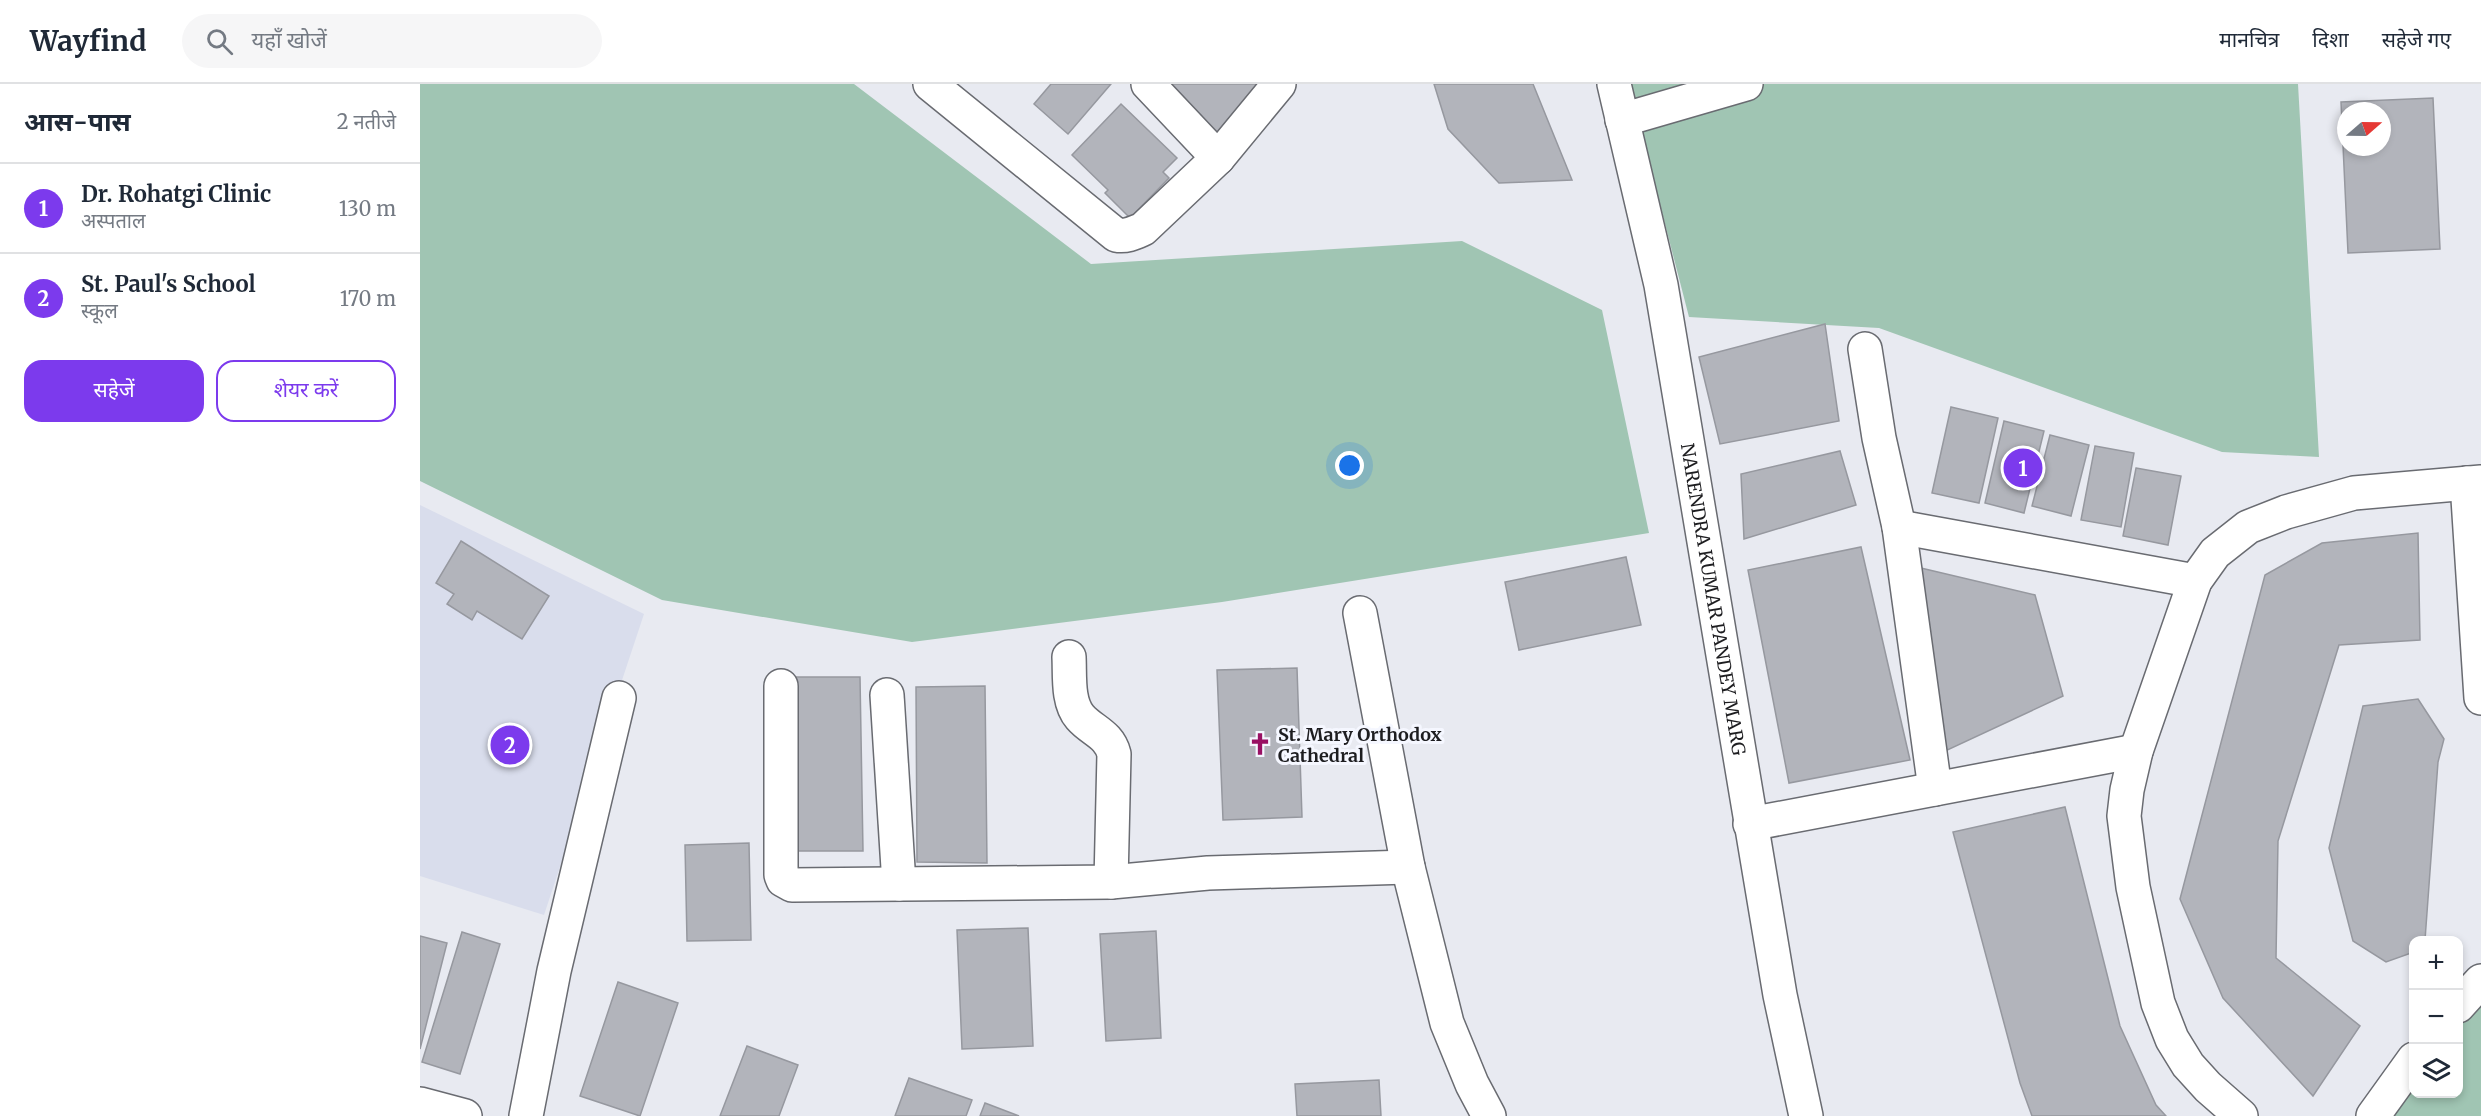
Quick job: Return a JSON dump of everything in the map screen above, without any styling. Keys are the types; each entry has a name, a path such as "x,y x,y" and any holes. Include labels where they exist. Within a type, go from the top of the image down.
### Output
{"street":[{"path":"930,84 1116,235 1131,235 1143,229 1218,158 1279,84"},
{"path":"1148,84 1218,158"},
{"name":"NARENDRA KUMAR PANDEY MARG","path":"1614,84 1662,285 1750,824 1780,995 1806,1116"},
{"path":"1622,120 1746,84"},
{"path":"1866,349 1879,438 1899,527 1935,789"},
{"path":"2241,1116 2208,1087 2188,1065 2172,1039 2158,1003 2133,887 2124,816 2127,789 2136,751 2195,581 2215,553 2248,527 2286,512 2354,493 2474,482 2481,698"},
{"path":"1899,527 2195,581"},
{"path":"1360,613 1408,867 1448,1023 1472,1084 1489,1116"},
{"path":"1069,657 1074,706 1079,716 1108,740 1114,754 1111,882"},
{"path":"781,686 781,875 783,880 792,885 1111,882 1208,873 1408,867"},
{"path":"887,695 899,884"},
{"path":"526,1116 554,971 619,698"},
{"path":"1750,824 2136,751"},
{"path":"2463,1001 2481,981"},
{"path":"2373,1116 2409,1066"},
{"path":"420,1104 465,1116"}],"shaded area":[{"path":"420,505 644,614 544,915 420,876"}],"green space":[{"path":"420,84 854,84 1091,264 1462,241 1602,310 1649,533 1222,602 912,642 662,600 420,481"},
{"path":"1629,84 2298,84 2319,457 2222,452 1879,328 1689,317"},
{"path":"2481,997 2481,1116 2382,1116 2409,1083 2409,1098 2463,1098 2463,1019"}],"building":[{"path":"1051,84 1111,84 1068,134 1034,104"},
{"path":"1160,84 1262,84 1215,138"},
{"path":"1434,84 1533,84 1572,180 1499,183 1448,129"},
{"path":"2433,98 2440,249 2348,253 2344,156 2391,156 2391,102 2341,102"},
{"path":"1121,104 1177,158 1163,172 1169,178 1130,218 1105,193 1108,190 1072,155"},
{"path":"1825,324 1839,421 1720,444 1699,357"},
{"path":"1951,407 1998,418 1979,503 1932,493"},
{"path":"2004,421 2044,431 2024,513 1985,503"},
{"path":"2050,435 2089,445 2071,516 2032,506"},
{"path":"2095,446 2134,453 2121,527 2081,520"},
{"path":"1840,451 1856,505 1744,539 1741,474"},
{"path":"2136,468 2181,476 2168,545 2123,536"},
{"path":"2418,533 2420,640 2339,645 2278,841 2276,958 2360,1026 2313,1096 2223,998 2180,899 2265,575 2322,543"},
{"path":"461,541 549,596 522,639 477,611 472,620 447,604 454,594 436,583"},
{"path":"1861,547 1910,760 1789,783 1748,570"},
{"path":"1626,557 1641,625 1519,650 1505,582"},
{"path":"1904,564 2035,595 2063,696 1941,753"},
{"name":"St. Mary Orthodox Cathedral","path":"1297,668 1302,817 1223,820 1217,670"},
{"path":"789,677 860,677 863,851 791,851"},
{"path":"985,686 987,863 917,862 916,687"},
{"path":"2418,699 2444,739 2438,762 2425,936 2409,936 2409,954 2386,962 2353,941 2329,848 2363,706"},
{"path":"2065,807 2120,1026 2156,1105 2166,1116 2032,1116 2020,1083 1953,832"},
{"path":"749,843 751,940 687,941 685,845"},
{"path":"1028,928 1033,1046 962,1049 957,930"},
{"path":"1156,931 1161,1038 1106,1041 1100,934"},
{"path":"462,932 500,944 460,1074 422,1062"},
{"path":"420,936 447,943 420,1049"},
{"path":"618,982 678,1003 640,1116 580,1096"},
{"path":"747,1046 798,1065 779,1116 720,1116"},
{"path":"909,1078 972,1100 966,1116 895,1116"},
{"path":"1379,1080 1381,1116 1297,1116 1295,1084"},
{"path":"985,1103 1019,1116 980,1116"}],"place":[{"name":"Dr. Rohatgi Clinic","path":"2023,468"},
{"name":"St. Mary Orthodox Cathedral","path":"1260,744"},
{"name":"St. Paul's School","path":"510,745"}]}
